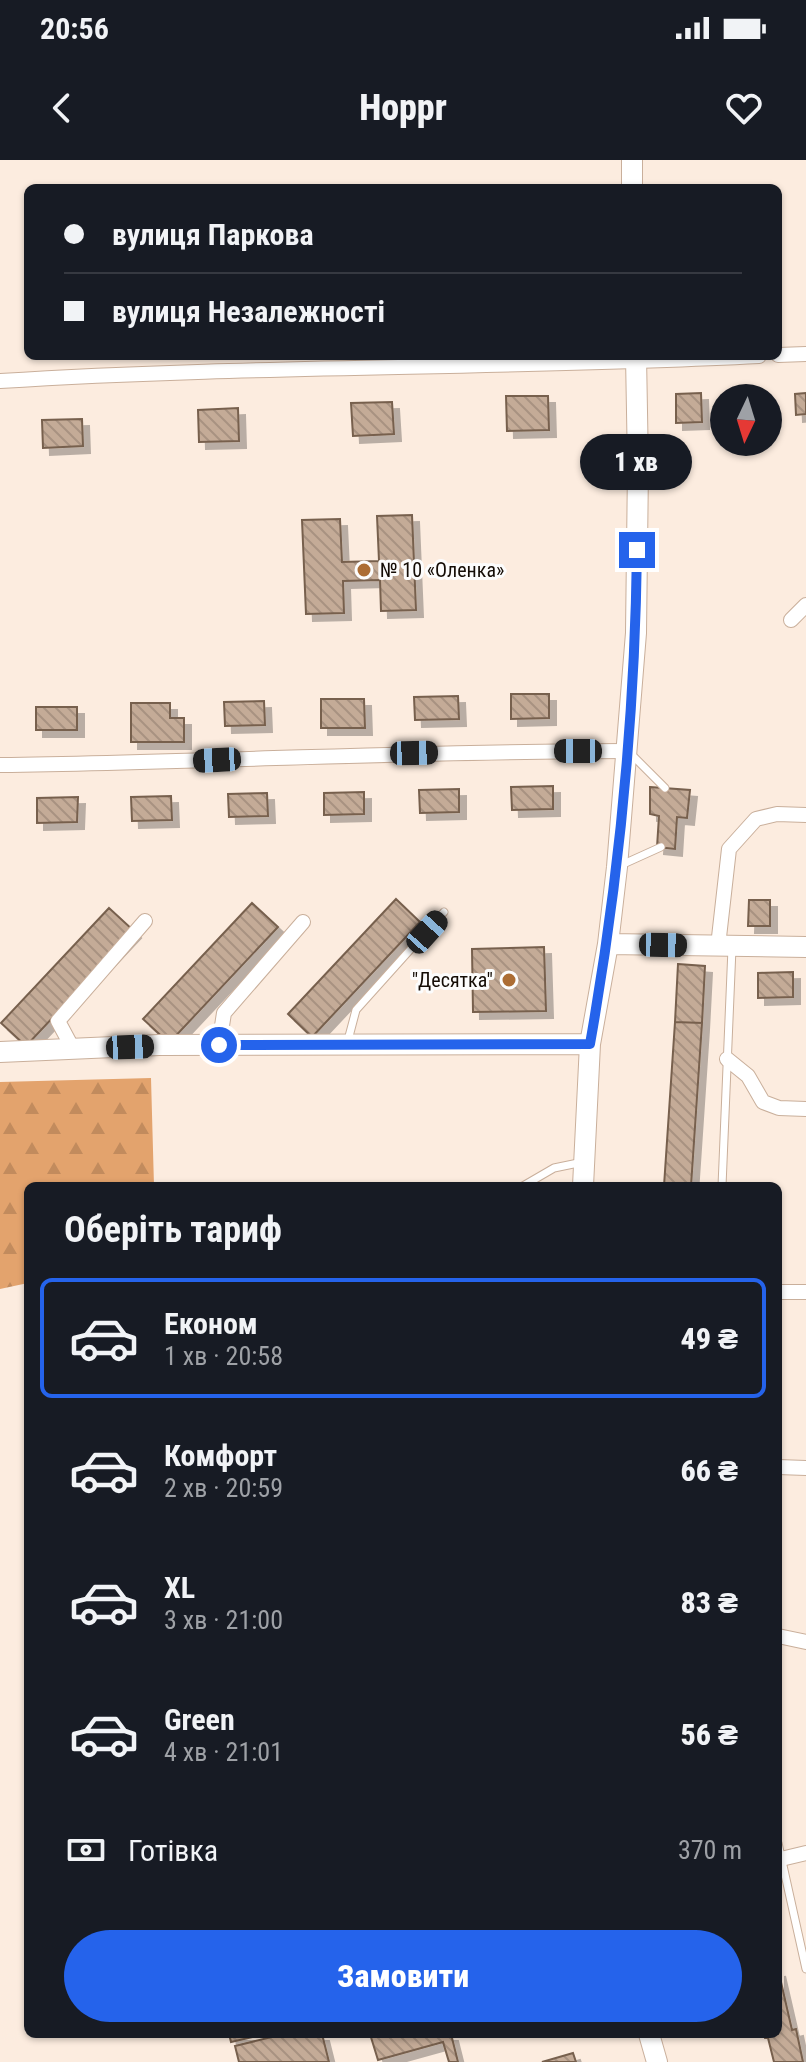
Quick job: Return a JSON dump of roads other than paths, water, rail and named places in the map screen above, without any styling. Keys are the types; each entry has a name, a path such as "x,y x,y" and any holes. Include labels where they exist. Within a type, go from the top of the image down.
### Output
{"main road":[{"path":"632,160 632,184"},
{"path":"583,1182 590,1044 608,944 629,751 636,633 636,360"},
{"path":"608,944 806,947"},
{"path":"0,1052 219,1045 590,1044"},
{"path":"650,2038 657,2062"}],"street":[{"path":"782,355 806,354"},
{"path":"0,381 606,360"},
{"path":"791,620 806,605"},
{"path":"0,765 161,763 301,755 629,751"},
{"path":"725,946 729,849 756,819 777,814 806,815"},
{"path":"73,1049 58,1021 145,921"},
{"path":"219,1045 224,1013 303,922"},
{"path":"727,1059 748,1076 763,1102 779,1108 806,1109"},
{"path":"782,1292 806,1292"},
{"path":"782,1467 806,1468"},
{"path":"782,1637 806,1642"},
{"path":"782,1859 806,1853"}],"lane":[{"path":"629,751 665,788"},
{"path":"617,867 661,847"},
{"path":"346,1046 356,1010 444,912"},
{"path":"722,1182 727,1059 725,946"},
{"path":"530,1182 554,1168 585,1162"},
{"path":"782,1863 806,1969"}],"place":[{"name":"№ 10 «Оленка»","path":"364,570"},
{"name":"\"Десятка\"","path":"509,980"}]}
